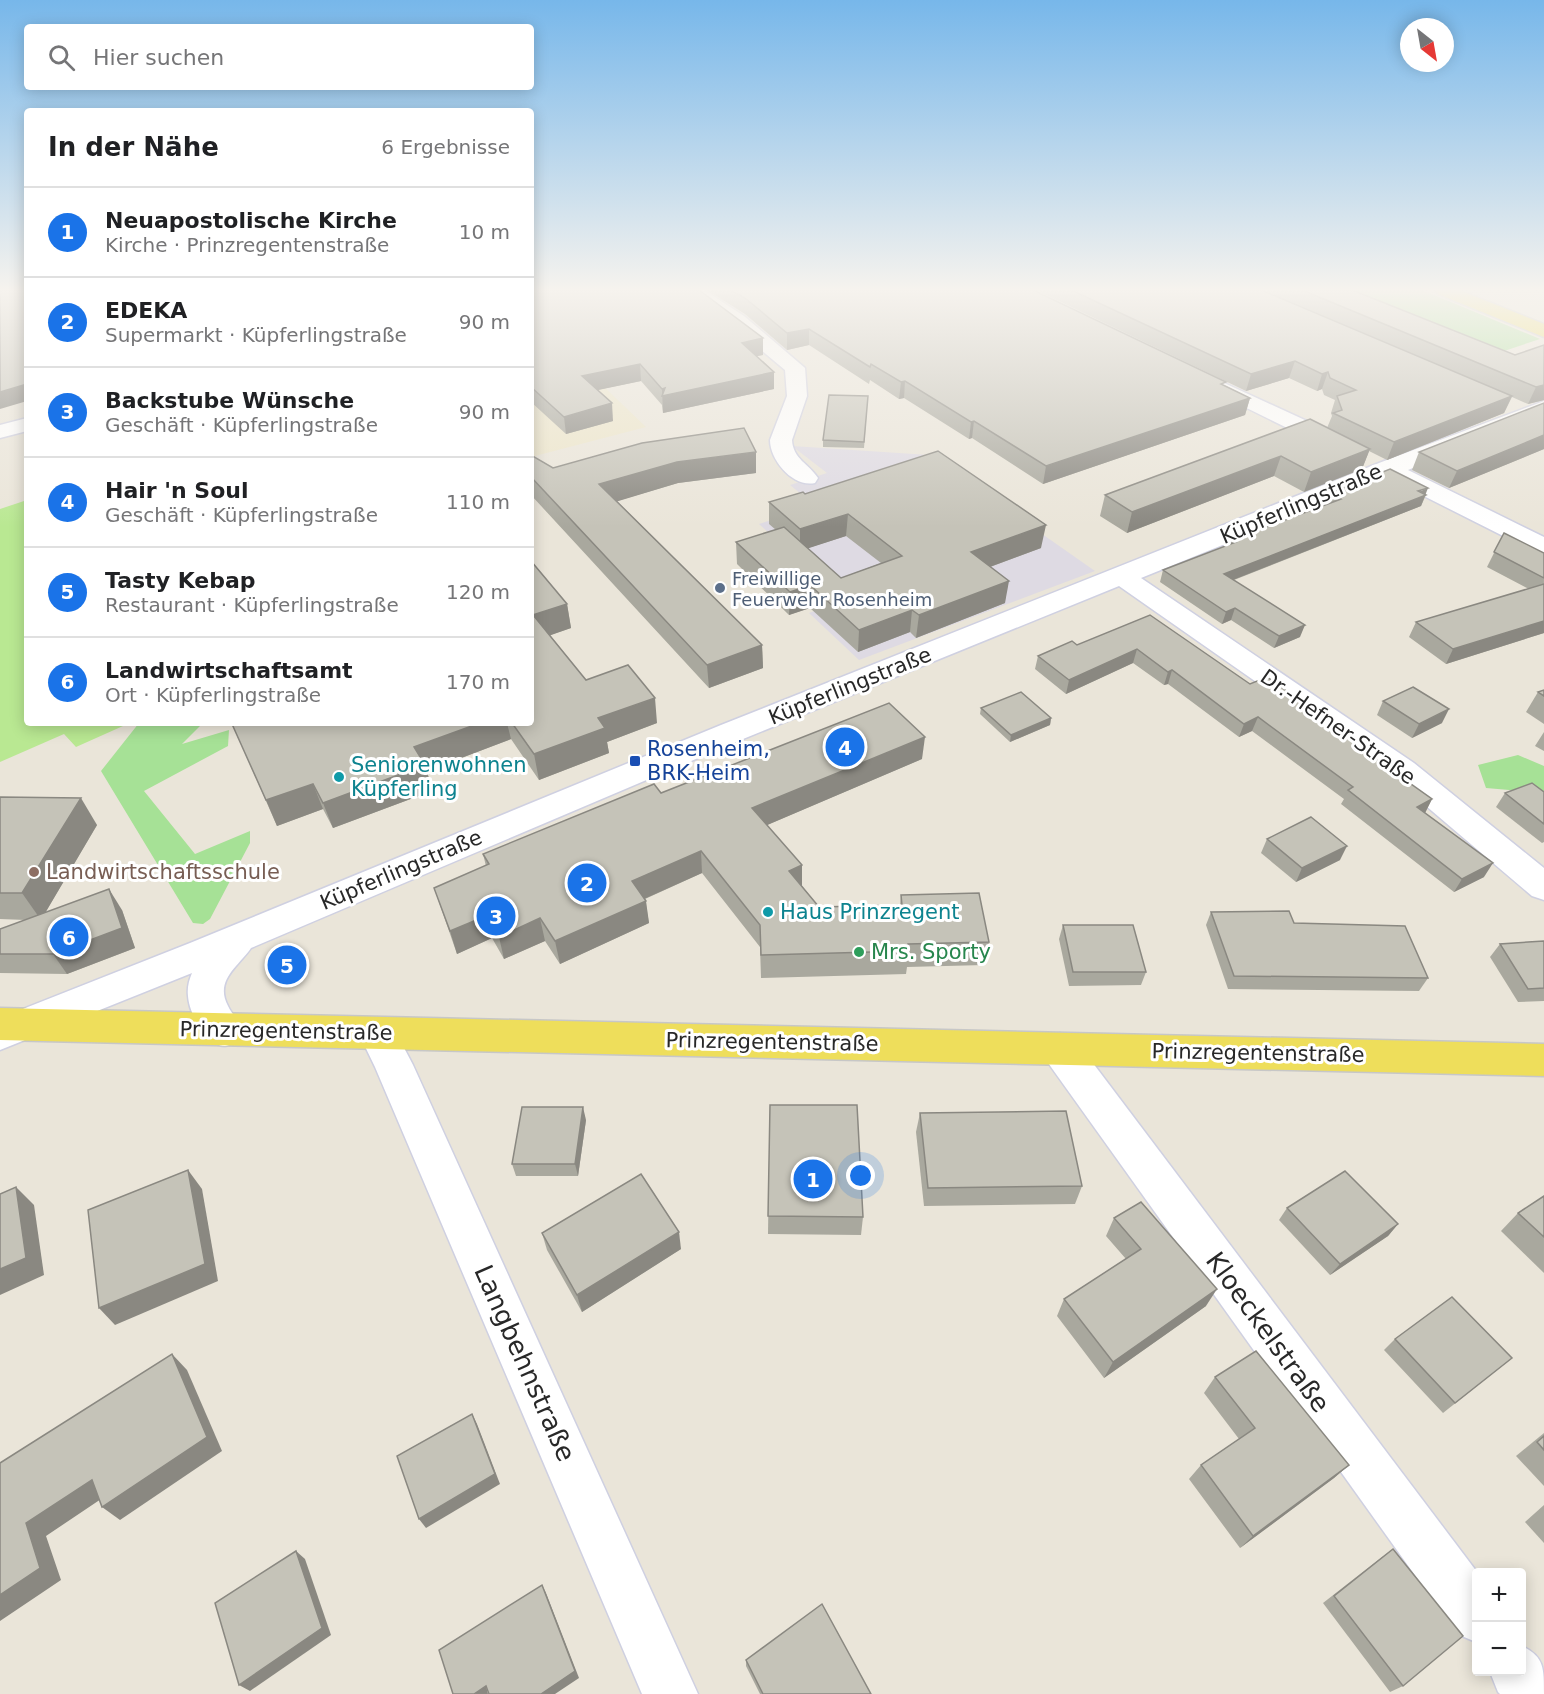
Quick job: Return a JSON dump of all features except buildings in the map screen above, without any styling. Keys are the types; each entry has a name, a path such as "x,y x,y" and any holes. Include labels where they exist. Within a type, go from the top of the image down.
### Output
{"main road":[{"name":"Prinzregentenstraße","path":"9,1028 225,1030 1544,1060"}],"street":[{"path":"795,369 798,394 780,443 785,459 807,478"},
{"path":"1191,373 1544,547"},
{"path":"1504,403 1536,410"},
{"name":"Küpferlingstraße","path":"9,1028 246,935 732,732 1536,410"},
{"path":"0,432 24,425"},
{"name":"Dr.-Hefner-Straße","path":"1123,577 1403,770 1544,888"},
{"path":"225,1030 207,1009 206,984 215,963 231,945 246,935"},
{"name":"Langbehnstraße","path":"378,1034 394,1065 670,1694"},
{"name":"Kloeckelstraße","path":"1060,1049 1472,1610"},
{"path":"1521,1676 1534,1694"}],"shaded area":[{"path":"534,369 585,369 646,427 534,456"},
{"path":"792,446 929,455 1095,571 859,660 809,613 845,600 759,524 816,506 790,485 827,473"}],"green space":[{"path":"24,501 24,726 123,726 76,747 64,734 0,762 0,509"},
{"path":"137,726 200,726 182,744 229,730 228,746 144,791 195,854 250,831 250,843 210,919 203,924 193,923 101,771"},
{"path":"1518,755 1544,766 1544,797 1521,791 1486,788 1478,765"}],"place":[{"name":"Freiwillige Feuerwehr Rosenheim","path":"720,588"},
{"name":"Hair 'n Soul","path":"845,747"},
{"name":"Rosenheim, BRK-Heim","path":"635,761"},
{"name":"Seniorenwohnen Küpferling","path":"339,777"},
{"name":"Landwirtschaftsschule","path":"34,872"},
{"name":"EDEKA","path":"587,883"},
{"name":"Haus Prinzregent","path":"768,912"},
{"name":"Backstube Wünsche","path":"496,916"},
{"name":"Landwirtschaftsamt","path":"69,937"},
{"name":"Mrs. Sporty","path":"859,952"},
{"name":"Tasty Kebap","path":"287,965"},
{"name":"Neuapostolische Kirche","path":"813,1179"}]}
